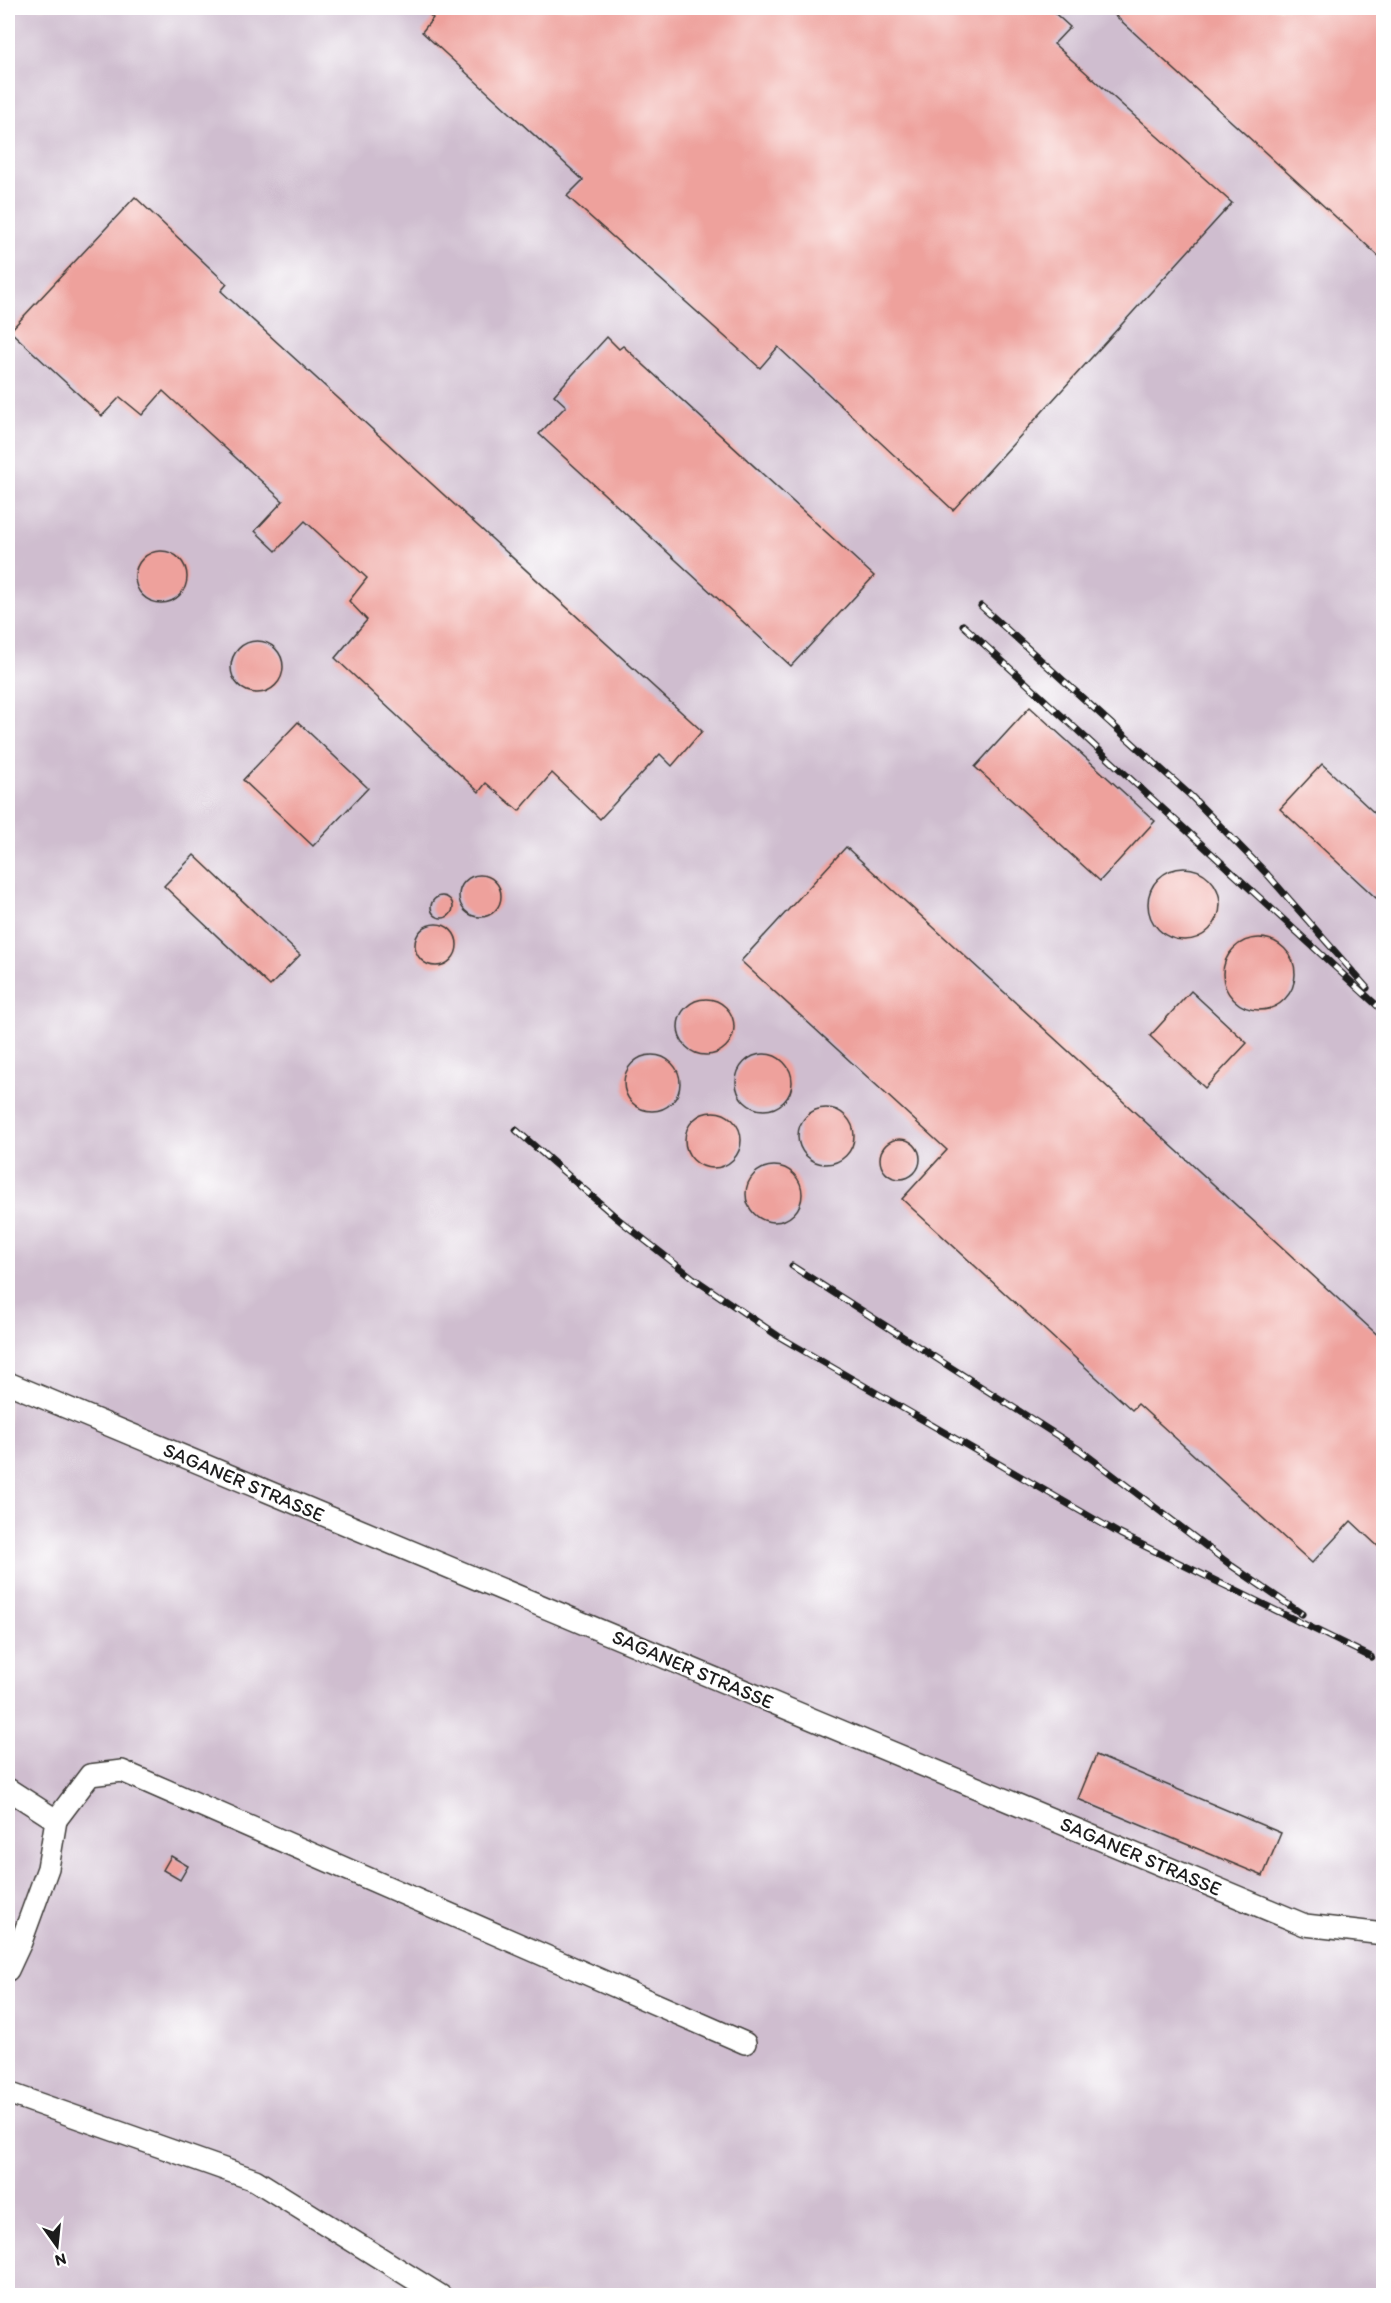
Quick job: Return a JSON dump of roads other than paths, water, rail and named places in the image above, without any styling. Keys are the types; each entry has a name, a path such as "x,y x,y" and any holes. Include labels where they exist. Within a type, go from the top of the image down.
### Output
{"lane":[{"name":"SAGANER STRASSE","path":"8,1383 1305,1925 1383,1934"},
{"path":"8,1970 48,1868 56,1820 90,1775 122,1771 745,2043"},
{"path":"8,1789 56,1820"},
{"path":"8,2093 255,2181 441,2295"}],"railway":[{"path":"981,606 1191,796 1267,874 1367,988"},
{"path":"963,625 1384,1012"},
{"path":"516,1130 618,1219 693,1278 778,1336 1120,1534 1371,1657"},
{"path":"792,1266 1080,1450 1232,1566 1302,1614"}]}
